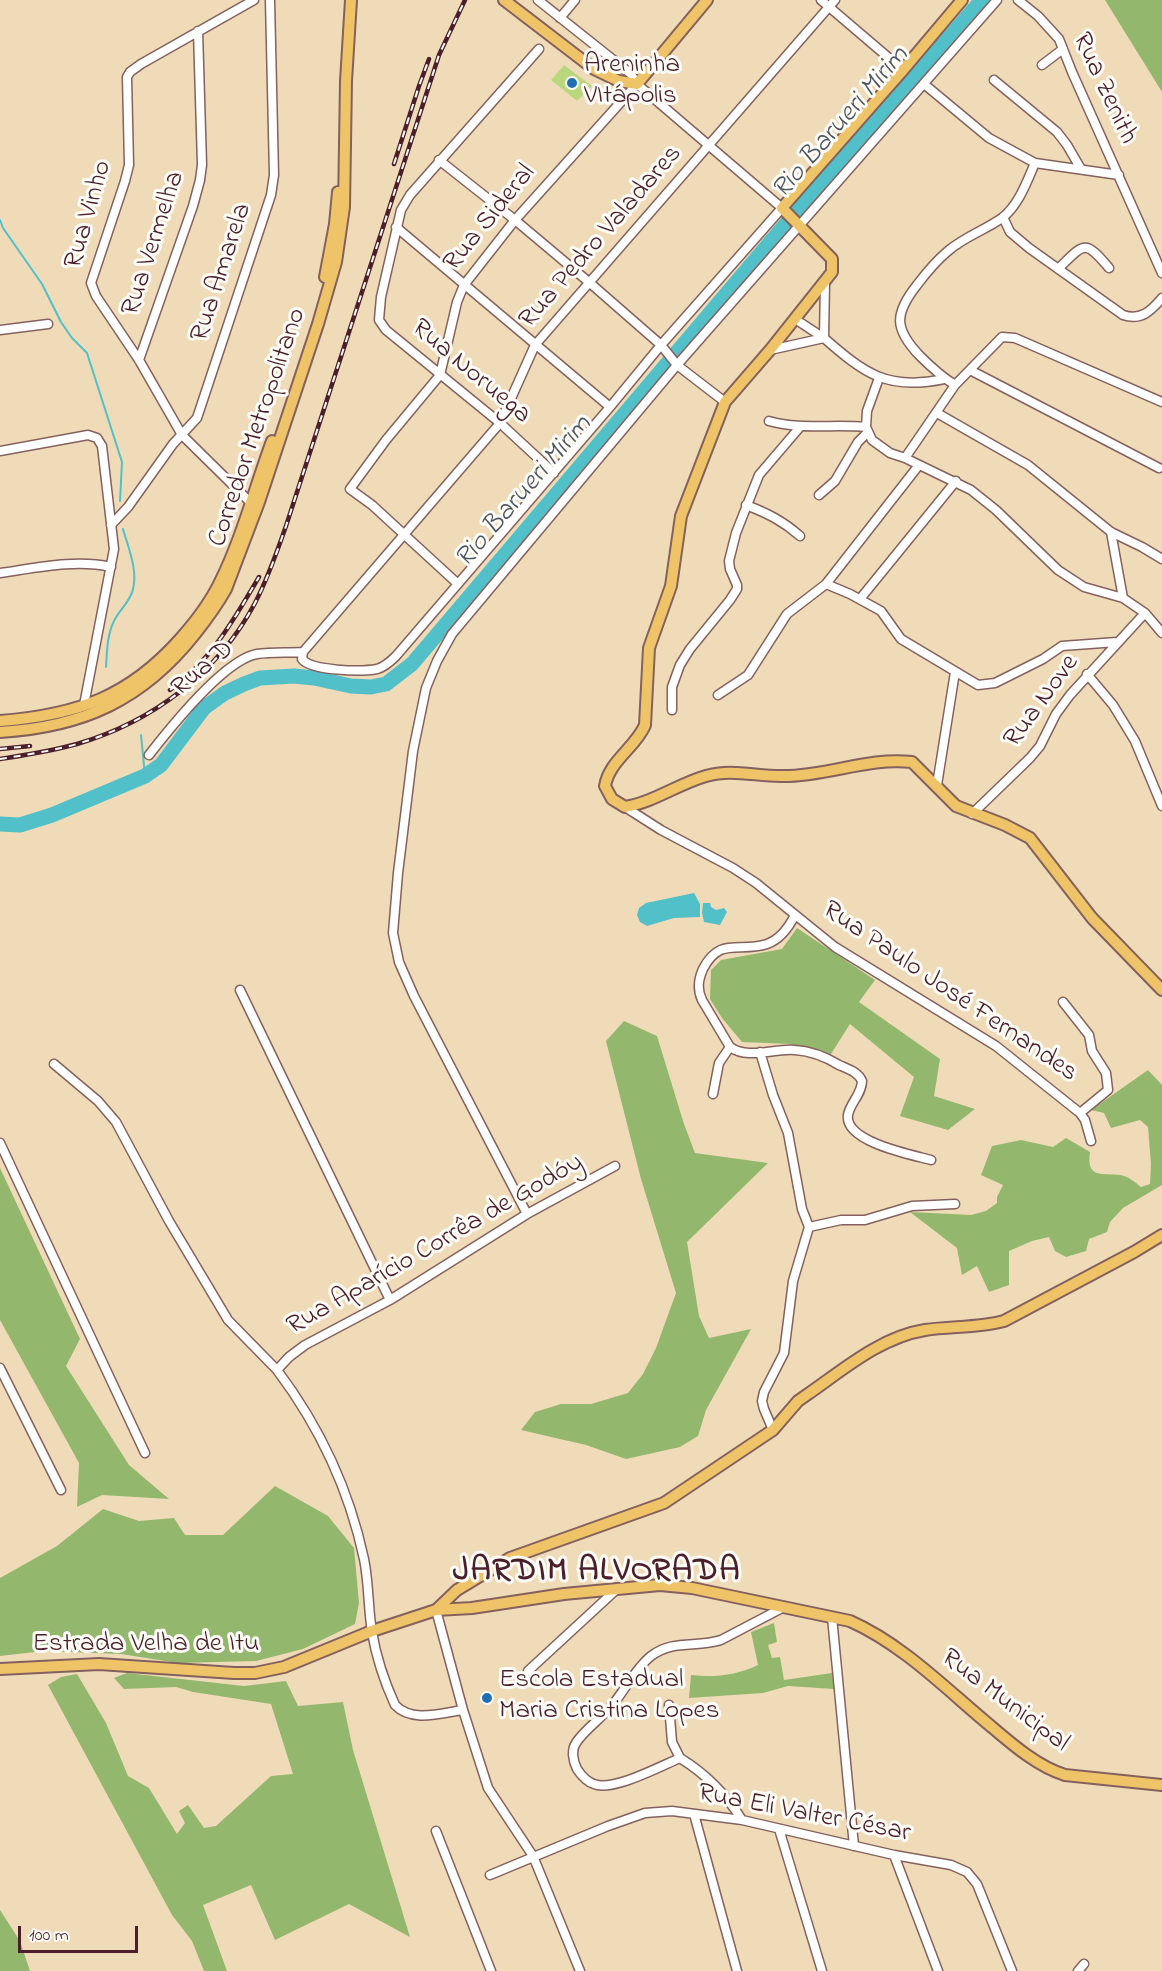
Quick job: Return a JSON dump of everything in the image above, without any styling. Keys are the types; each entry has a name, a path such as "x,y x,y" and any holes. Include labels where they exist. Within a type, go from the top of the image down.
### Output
{"main road":[{"path":"0,722 48,716 120,691 165,656 197,620 220,583 232,556 306,342 321,295 329,259 338,182 344,0"},
{"name":"Corredor Metropolitano","path":"0,732 27,730 87,716 126,698 164,670 219,602 226,589 259,502 318,324 336,262 344,207 346,81 351,0"},
{"path":"504,0 594,69 619,81 637,84"},
{"name":"Rua Sideral","path":"637,84 707,0"},
{"path":"962,0 784,210 832,259 832,272 725,402 681,516 671,586 649,648 645,725 642,733 621,757 606,780 605,786 607,793 625,807 643,804 705,776 722,772 784,777 842,770 868,762 901,760 912,762 956,806 1005,825 1030,838 1092,918 1162,990"},
{"path":"27,730 80,712 84,705"},
{"name":"Estrada Velha de Itu","path":"0,1669 99,1664 255,1673 304,1660 372,1631 436,1610 458,1590 510,1558 664,1503 773,1430 798,1401 878,1347 909,1334 926,1330 988,1325 1004,1321 1162,1235"},
{"name":"Rua Municipal","path":"436,1610 472,1608 619,1588 660,1585 692,1588 850,1621 870,1630 892,1645 1002,1736 1051,1770 1065,1775 1162,1785"}],"street":[{"path":"198,31 254,0"},
{"name":"Rua Amarela","path":"111,525 128,507 173,444 197,418 271,195 274,175 270,0"},
{"path":"303,652 303,661 316,667 345,670 376,669 387,664 396,656 662,347 784,210 637,84 631,74 538,0"},
{"path":"560,18 575,0"},
{"path":"821,0 832,3 903,70"},
{"path":"527,1214 414,996 399,962 395,946 393,933 398,873 413,751 426,688 452,634 675,363 997,0"},
{"name":"Rua Zenith","path":"1018,0 1059,39 1162,273"},
{"name":"Rua Pedro Valadares","path":"303,652 500,423 535,345 832,3"},
{"name":"Rua Vinho","path":"139,360 96,296 91,283 129,165 127,78 130,72 198,31"},
{"name":"Rua Vermelha","path":"139,360 200,180 202,148 198,31"},
{"path":"539,49 410,195 401,210 396,227 610,407"},
{"path":"1042,65 1063,49"},
{"path":"994,80 1057,132 1081,169"},
{"name":"Rua Sideral","path":"404,534 350,489 386,440 440,375 459,292 515,220 637,84"},
{"path":"924,84 989,138 1035,163 1119,175"},
{"path":"439,160 590,283 662,347 675,363 725,402"},
{"path":"955,385 944,379 904,336 900,326 900,315 904,301 948,250 1003,218 1016,202 1035,163"},
{"path":"1003,218 1010,232 1123,315 1131,318 1146,314 1162,298"},
{"name":"Rua Noruega","path":"396,227 381,297 379,320 386,330 500,423 554,473"},
{"path":"1058,269 1079,249 1085,248 1094,250 1109,268"},
{"path":"824,338 825,281"},
{"path":"795,319 879,378 912,383 944,379"},
{"path":"0,330 48,324"},
{"path":"905,458 955,385 1002,337 1009,337 1162,402"},
{"path":"770,350 824,338"},
{"path":"139,360 182,435 250,502"},
{"path":"970,370 1159,468"},
{"path":"879,378 867,411 867,430 879,446 890,453 956,481 983,499 1072,581 1084,587 1123,598 1145,613 1162,633"},
{"path":"937,413 1028,465 1111,532 1162,559"},
{"path":"769,421 787,426 840,425 867,430"},
{"path":"672,710 672,687 680,665 737,589 729,561 746,505 759,475 800,427"},
{"path":"819,495 835,481 867,430"},
{"path":"0,451 88,435 97,438 100,442 114,549 84,705"},
{"path":"718,695 748,675 787,614 826,584 919,465"},
{"path":"860,599 956,481"},
{"path":"746,505 787,524 800,536"},
{"path":"1111,532 1123,598"},
{"path":"404,534 458,584"},
{"path":"0,573 60,565 98,564 111,567"},
{"path":"826,584 881,611 901,639 978,685 986,685 1043,659 1062,646 1117,642"},
{"name":"Rua Nove","path":"972,814 1030,758 1040,746 1056,714 1087,674 1145,613"},
{"name":"Rua D","path":"149,755 173,725 215,681 237,663 256,654 303,652"},
{"path":"937,785 955,672"},
{"path":"1087,674 1113,705 1135,741 1162,806"},
{"name":"Rua Paulo José Fernandes","path":"625,807 678,840 733,868 776,897 824,939 996,1046 1080,1113 1085,1120 1091,1142"},
{"path":"795,915 789,928 768,943 717,951 710,957 699,978 698,992 730,1047 741,1052 794,1050 812,1053 856,1073 862,1080 862,1086 848,1116 855,1131 871,1142 931,1161"},
{"path":"240,990 390,1300"},
{"path":"1064,1002 1089,1035 1092,1051 1106,1073 1108,1090 1080,1113"},
{"path":"712,1094 719,1063 730,1047"},
{"path":"760,1052 788,1133 802,1209 809,1227 793,1281 784,1353 764,1392 762,1401 773,1430"},
{"path":"54,1064 108,1111 169,1221 228,1320 277,1370"},
{"path":"0,1143 145,1453"},
{"name":"Rua Aparício Corrêa de Godóy","path":"463,1710 411,1715 401,1712 395,1705 390,1695 372,1631 364,1561 355,1520 338,1472 308,1415 277,1370 305,1345 390,1300 527,1214 615,1166"},
{"path":"809,1227 832,1221 865,1220 912,1206 955,1204"},
{"path":"0,1368 61,1490"},
{"path":"528,1671 619,1588"},
{"path":"680,1758 624,1780 601,1786 592,1784 579,1771 574,1760 573,1749 580,1737 604,1715 651,1657 674,1645 721,1640 784,1607"},
{"path":"436,1610 463,1710 488,1788 533,1856 580,1971"},
{"path":"832,1617 854,1846"},
{"path":"669,1706 672,1742 680,1758 692,1765 722,1791 742,1820"},
{"name":"Rua Eli Valter César","path":"490,1875 645,1813 672,1811 742,1820 894,1855 951,1865 967,1872 978,1884 1012,1971"},
{"path":"694,1814 737,1971"},
{"path":"779,1829 822,1971"},
{"path":"436,1831 491,1971"},
{"path":"894,1855 938,1971"},
{"path":"1078,1971 1084,1964"}],"green space":[{"path":"1105,0 1162,0 1162,92"},
{"name":"Areninha VItápolis","path":"564,65 592,86 577,101 551,80"},
{"path":"797,928 875,980 859,1002 940,1059 934,1096 975,1109 948,1130 900,1116 914,1077 850,1024 831,1054 790,1044 742,1042 710,999 711,970 721,960 782,949"},
{"path":"624,1021 657,1036 695,1153 768,1163 687,1242 699,1316 709,1338 751,1329 706,1410 698,1436 680,1447 626,1459 586,1445 521,1430 535,1412 561,1404 591,1404 628,1393 643,1374 656,1348 676,1293 641,1179 606,1041"},
{"path":"1148,1070 1162,1085 1162,1185 1123,1208 1110,1222 1107,1232 1089,1239 1086,1251 1066,1257 1055,1251 1049,1237 1032,1241 1009,1251 1009,1285 989,1292 977,1266 962,1275 957,1248 910,1212 971,1215 986,1211 997,1203 997,1197 1003,1185 981,1175 992,1146 1021,1140 1053,1147 1066,1138 1090,1152 1089,1161 1093,1171 1124,1176 1141,1187 1150,1184 1148,1127 1140,1120 1111,1128 1104,1113 1091,1110"},
{"path":"0,1168 80,1339 66,1366 129,1465 169,1499 102,1495 77,1507 79,1463 0,1320"},
{"path":"275,1486 328,1516 354,1548 359,1603 355,1624 303,1649 256,1661 178,1663 121,1654 44,1651 0,1656 0,1578 57,1546 103,1509 139,1521 174,1518 185,1535 223,1535"},
{"path":"774,1623 777,1642 768,1645 772,1658 780,1657 784,1680 832,1673 834,1689 788,1686 763,1693 689,1698 691,1675 725,1675 758,1665 751,1632"},
{"path":"127,1673 244,1686 286,1681 298,1706 343,1702 353,1750 410,1937 349,1904 275,1940 251,1885 203,1905 227,1971 204,1971 192,1941 172,1915 48,1685 61,1677 77,1674 106,1723 128,1776 149,1788 177,1834 185,1823 179,1811 188,1805 204,1828 216,1826 271,1776 293,1774 271,1704 193,1692 176,1687 124,1689 114,1678"},
{"path":"0,1910 20,1941 30,1971 0,1971"}],"water":[{"path":"694,893 700,904 700,917 674,918 647,926 640,922 637,915 639,908 646,903"},
{"path":"703,903 710,903 711,907 716,910 724,908 727,912 720,925 704,922"}],"waterway":[{"name":"Rio Barueri Mirim","path":"0,824 20,825 52,815 145,776 161,765 204,708 225,693 244,684 260,678 294,676 351,686 371,687 386,684 412,664 772,240 982,0"},
{"path":"0,220 3,228 42,284 61,322 72,338 87,353 122,462 120,501"},
{"path":"106,667 110,632 116,617 130,598 134,582 132,559 123,529"},
{"path":"141,735 145,776"}],"railway":[{"path":"0,759 77,744 131,723 180,692 202,673 240,628 260,594 279,545 439,55 465,0"},
{"path":"394,164 429,59"},
{"path":"170,690 209,653 231,623 259,577"},
{"path":"0,749 30,746"}],"place":[{"name":"Areninha VItápolis","path":"572,83"},
{"name":"Escola Estadual Maria Cristina Lopes","path":"487,1698"}],"district":[{"name":"JARDIM ALVORADA","path":"597,1574"}]}
